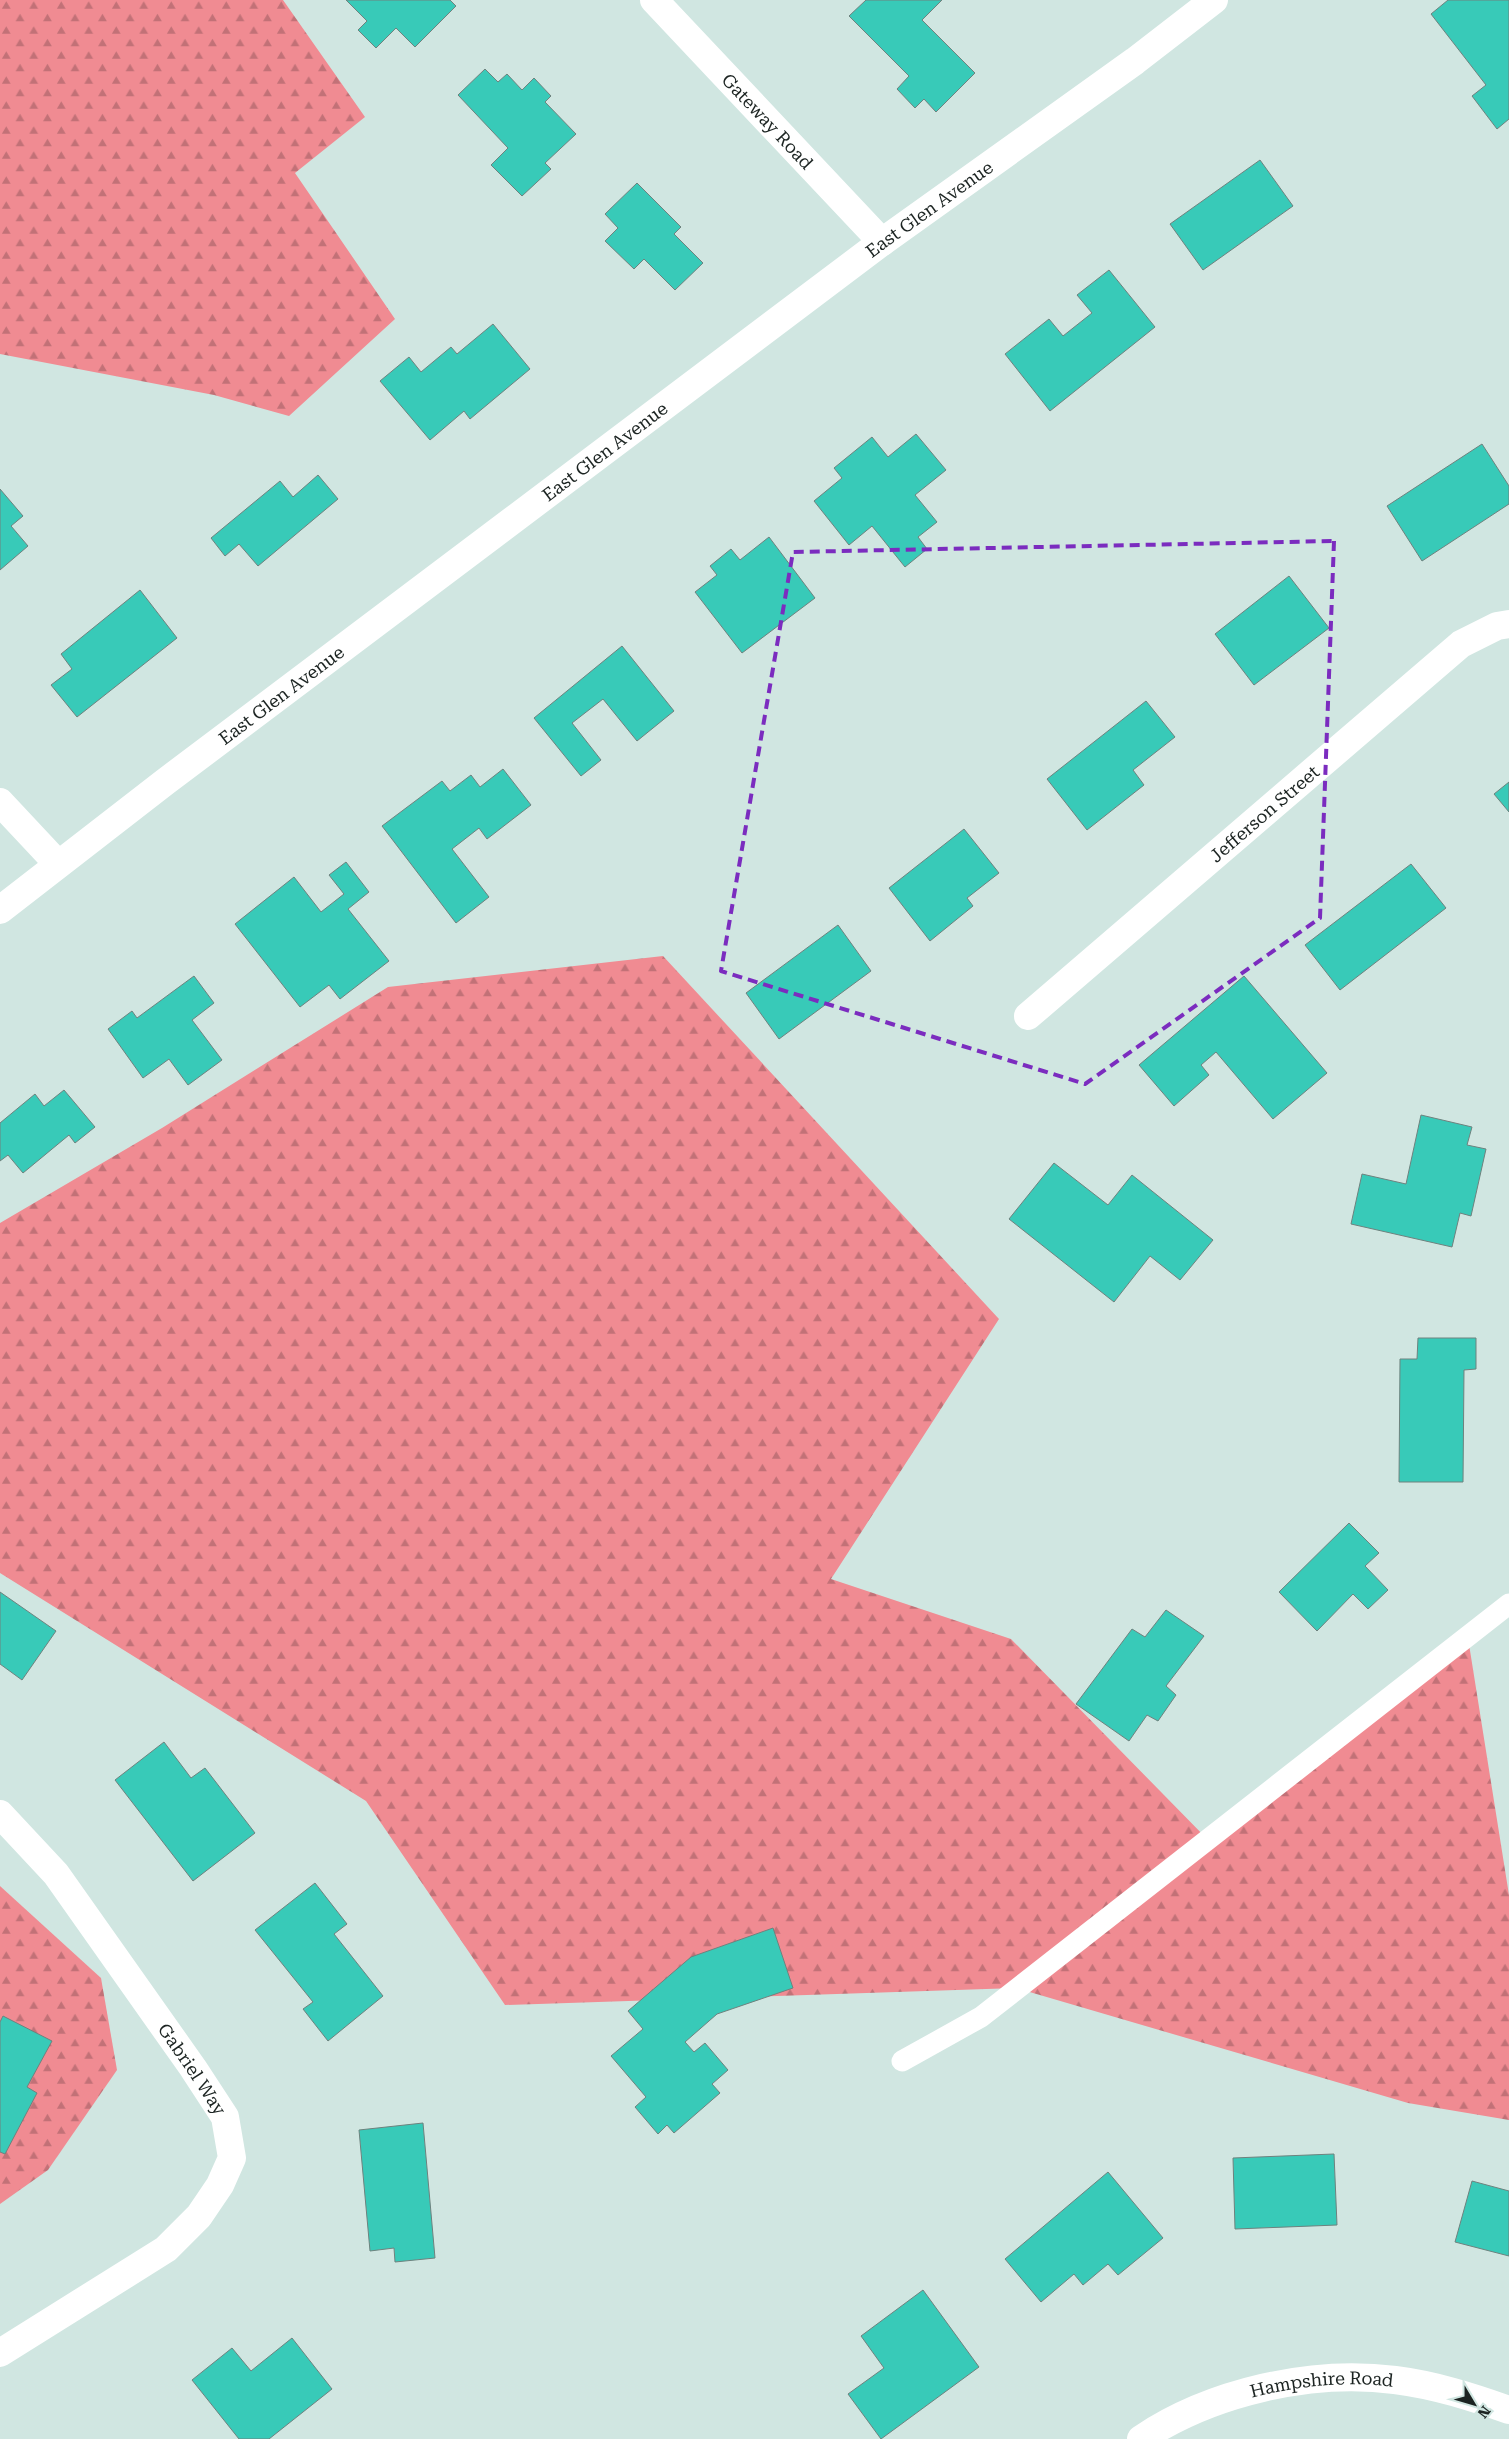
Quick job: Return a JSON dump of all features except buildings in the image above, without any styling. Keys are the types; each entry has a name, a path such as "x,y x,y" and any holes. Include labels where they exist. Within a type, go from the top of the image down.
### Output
{"street":[{"name":"Gateway Road","path":"654,0 882,242"},
{"name":"East Glen Avenue","path":"0,910 58,864 882,242 1135,61 1214,0"},
{"name":"Jefferson Street","path":"1028,1016 1462,644 1497,626 1509,624"},
{"path":"0,802 58,864"},
{"name":"Gabriel Way","path":"0,1814 56,1874 193,2068 225,2117 232,2158 220,2185 199,2216 166,2249 0,2354"},
{"name":"Hampshire Road","path":"1142,2439 1156,2429 1212,2403 1271,2386 1332,2378 1394,2380 1454,2391 1509,2410"}],"lane":[{"path":"902,2061 981,2017 1509,1604"}],"highlighted area":[{"path":"1334,541 1320,918 1085,1084 721,971 793,552"}],"green space":[{"path":"0,0 283,0 365,117 295,173 395,319 289,416 214,395 0,354"},
{"path":"663,956 999,1319 831,1579 1011,1639 1213,1845 1468,1638 1509,1895 1509,2120 1408,2103 1016,1988 505,2005 366,1801 0,1573 0,1223 162,1128 388,987"},
{"path":"0,1886 101,1978 117,2070 48,2170 0,2204"}]}
